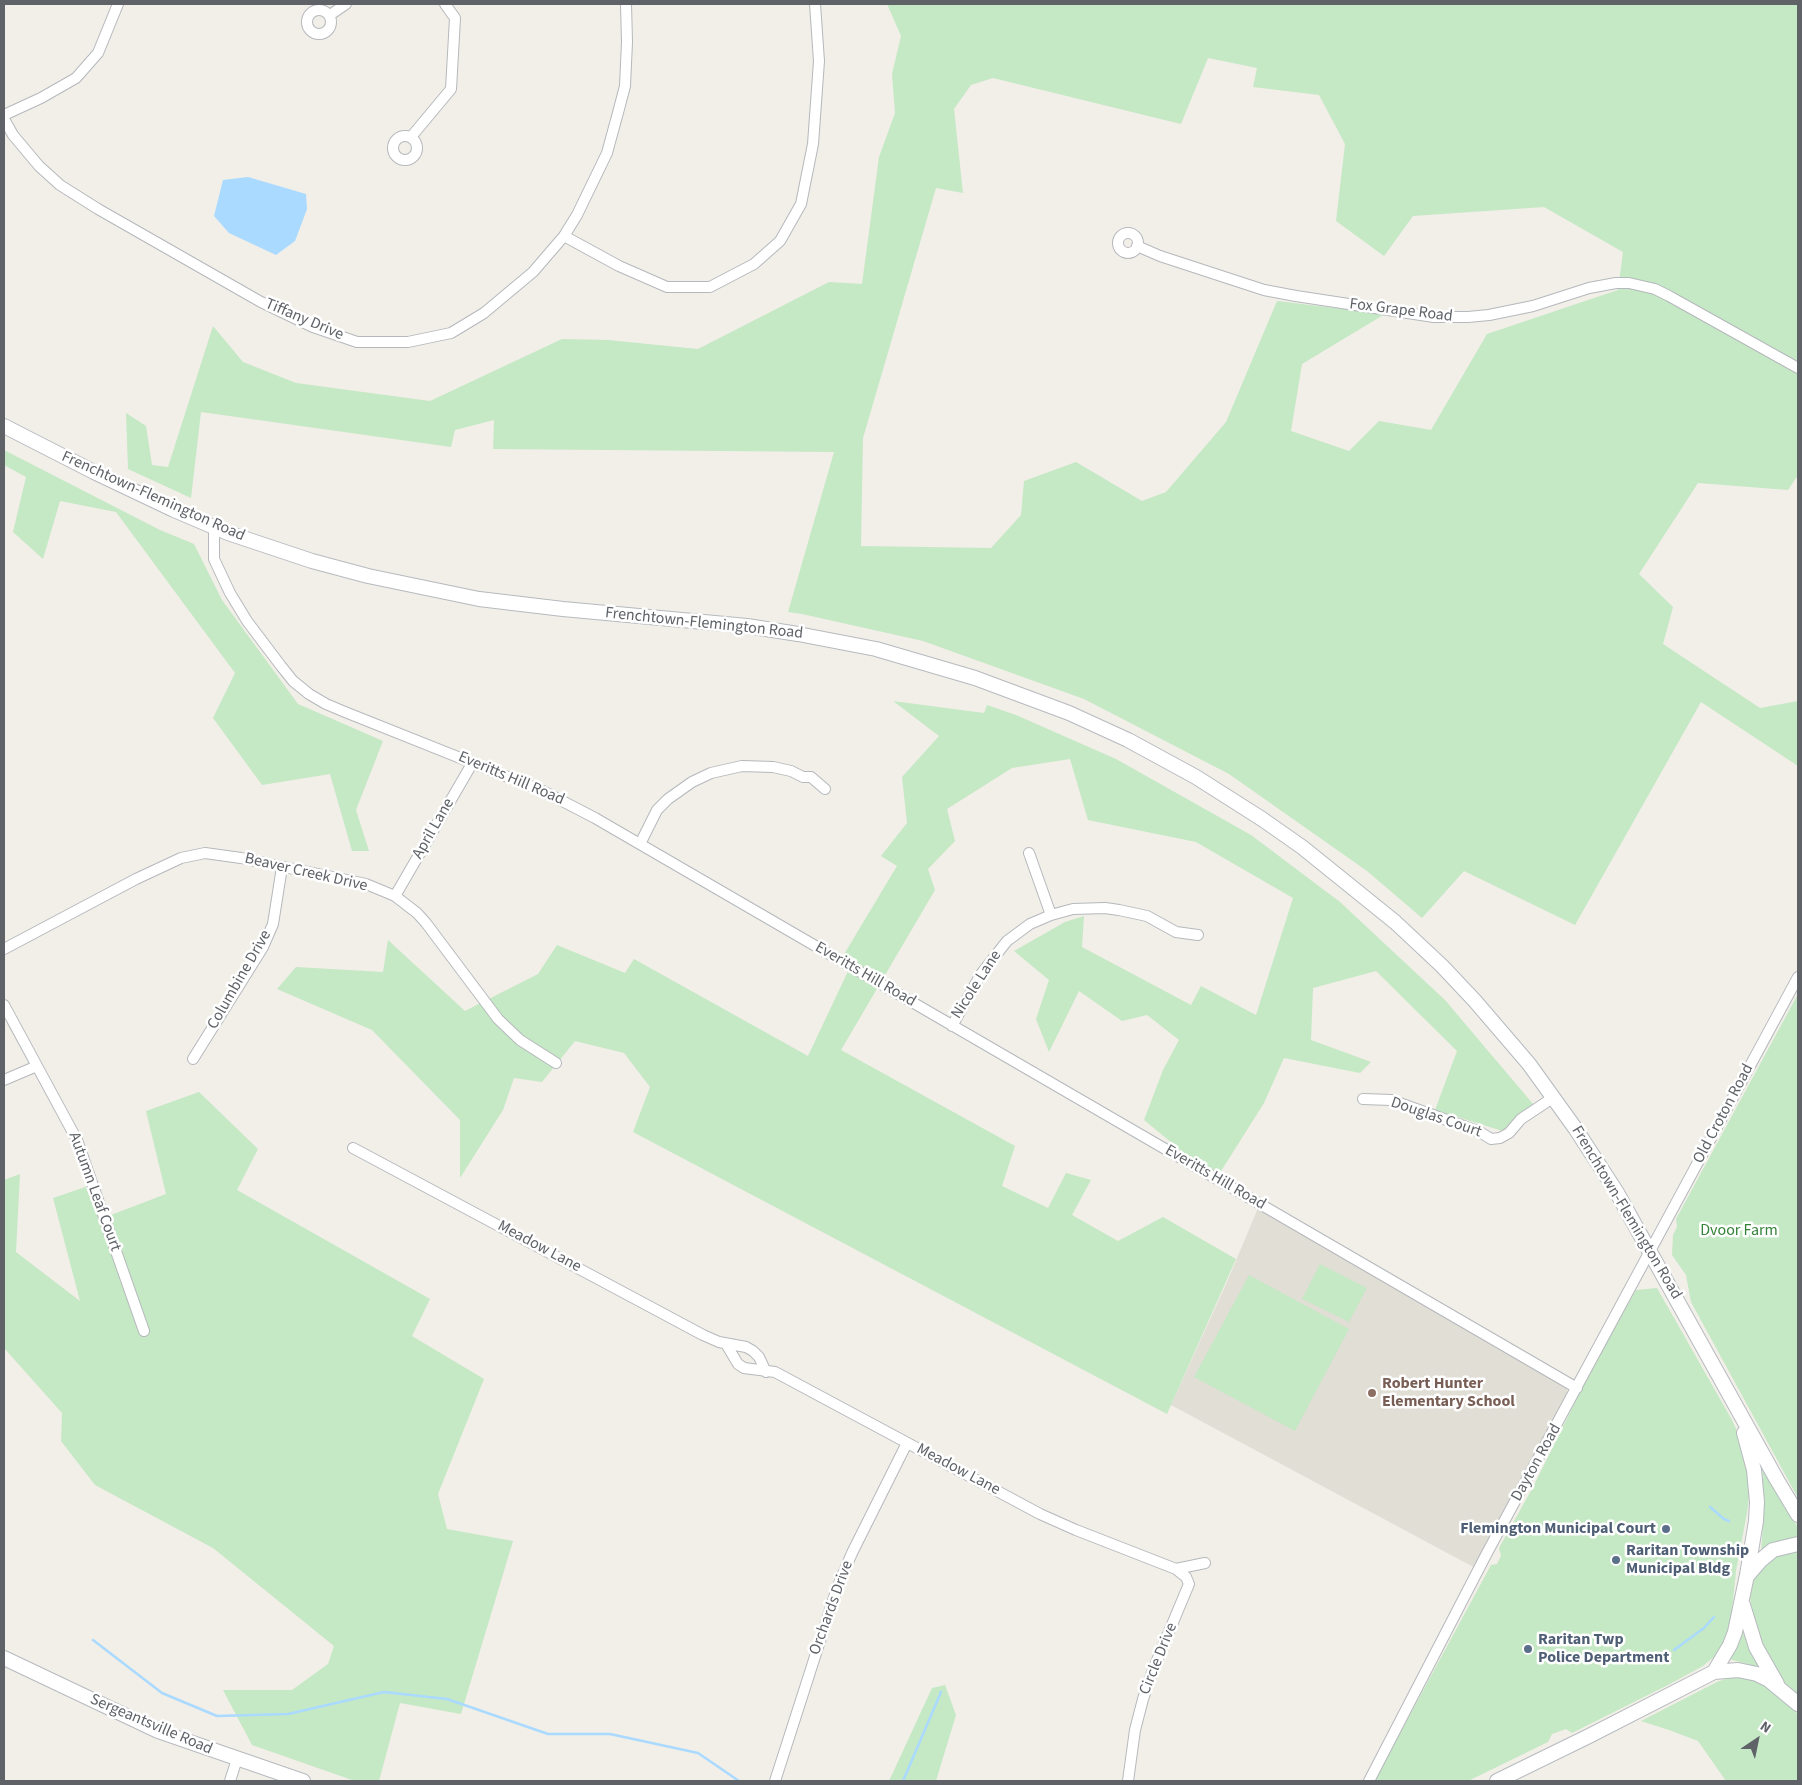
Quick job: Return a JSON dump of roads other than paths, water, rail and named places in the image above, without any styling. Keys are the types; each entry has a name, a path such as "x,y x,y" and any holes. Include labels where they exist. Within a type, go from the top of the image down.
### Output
{"main road":[{"name":"Frenchtown-Flemington Road","path":"4,426 138,494 214,527 330,566 450,594 535,606 747,626 876,649 975,678 1070,713 1128,740 1196,777 1262,819 1340,876 1395,922 1442,966 1508,1039 1554,1097 1603,1169 1798,1515"},
{"name":"Frenchtown-Flemington Road","path":"1714,1672 1733,1638 1748,1575 1756,1521 1754,1470 1737,1409"},
{"path":"1748,1575 1773,1550 1798,1544"},
{"path":"1742,1602 1756,1647 1781,1690"},
{"name":"Sergeantsville Road","path":"4,1658 149,1727 303,1781"},
{"path":"1497,1781 1582,1740 1714,1672 1738,1670 1751,1672 1769,1680 1798,1703"}],"street":[{"path":"4,117 76,78 98,53 118,4"},
{"path":"330,15 346,4"},
{"path":"412,137 451,89 455,18 445,4"},
{"name":"Tiffany Drive","path":"4,117 13,135 34,160 60,185 98,209 261,302 313,327 357,342 408,342 450,333 484,313 533,272 564,236 577,215 607,153 619,109 624,86 627,42 626,4"},
{"path":"564,236 619,266 667,287 710,287 754,264 780,240 801,204 813,144 819,60 815,4"},
{"name":"Fox Grape Road","path":"1137,246 1160,256 1264,290 1434,318 1494,314 1533,306 1589,288 1610,284 1629,283 1641,285 1669,296 1798,368"},
{"name":"Everitts Hill Road","path":"214,527 214,559 222,580 247,622 293,681 308,694 326,704 543,791 595,818 1576,1388"},
{"name":"April Lane","path":"394,896 473,762"},
{"path":"640,844 657,810 688,784 711,773 732,768 773,767 791,771 803,777 811,777 825,789"},
{"name":"Beaver Creek Drive","path":"4,949 136,879 181,858 205,853 366,884 394,896 417,913 498,1019 520,1040 556,1063"},
{"path":"1029,853 1052,914"},
{"name":"Columbine Drive","path":"193,1059 263,947 273,924 282,867"},
{"name":"Nicole Lane","path":"952,1026 981,974 1007,941 1030,924 1052,914 1073,909 1104,908 1119,910 1148,916 1176,932 1198,935"},
{"name":"Old Croton Road","path":"1650,1252 1798,976"},
{"name":"Autumn Leaf Court","path":"4,1005 77,1140 144,1331"},
{"path":"4,1080 37,1066"},
{"name":"Douglas Court","path":"1362,1099 1391,1100 1480,1132 1491,1139 1500,1138 1509,1133 1521,1119 1554,1097"},
{"name":"Meadow Lane","path":"353,1148 703,1335 726,1344 746,1347 760,1358 766,1372"},
{"name":"Dayton Road","path":"1369,1781 1487,1553 1650,1252"},
{"name":"Meadow Lane","path":"726,1344 738,1364 744,1368 776,1372 1040,1514 1176,1569"},
{"name":"Orchards Drive","path":"775,1781 816,1648 837,1588 852,1553 908,1443"},
{"path":"1176,1569 1205,1563"},
{"name":"Circle Drive","path":"1128,1781 1135,1730 1143,1699 1153,1670 1190,1584 1186,1576 1176,1569"},
{"path":"230,1781 237,1759"}],"water":[{"path":"248,177 306,194 307,209 295,241 276,255 229,233 214,216 223,180"}],"waterway":[{"path":"1710,1507 1729,1521"},
{"path":"1674,1650 1704,1628 1714,1617"},
{"path":"93,1640 162,1693 217,1716 288,1714 384,1692 447,1699 548,1734 610,1734 698,1753 739,1781"},
{"path":"903,1781 941,1692"}],"place":[{"name":"Robert Hunter Elementary School","path":"1372,1393"},
{"name":"Flemington Municipal Court","path":"1666,1529"},
{"name":"Raritan Township Municipal Bldg","path":"1616,1560"},
{"name":"Raritan Twp Police Department","path":"1528,1649"}],"park label":[{"name":"Dvoor Farm","path":"1739,1231"}]}
